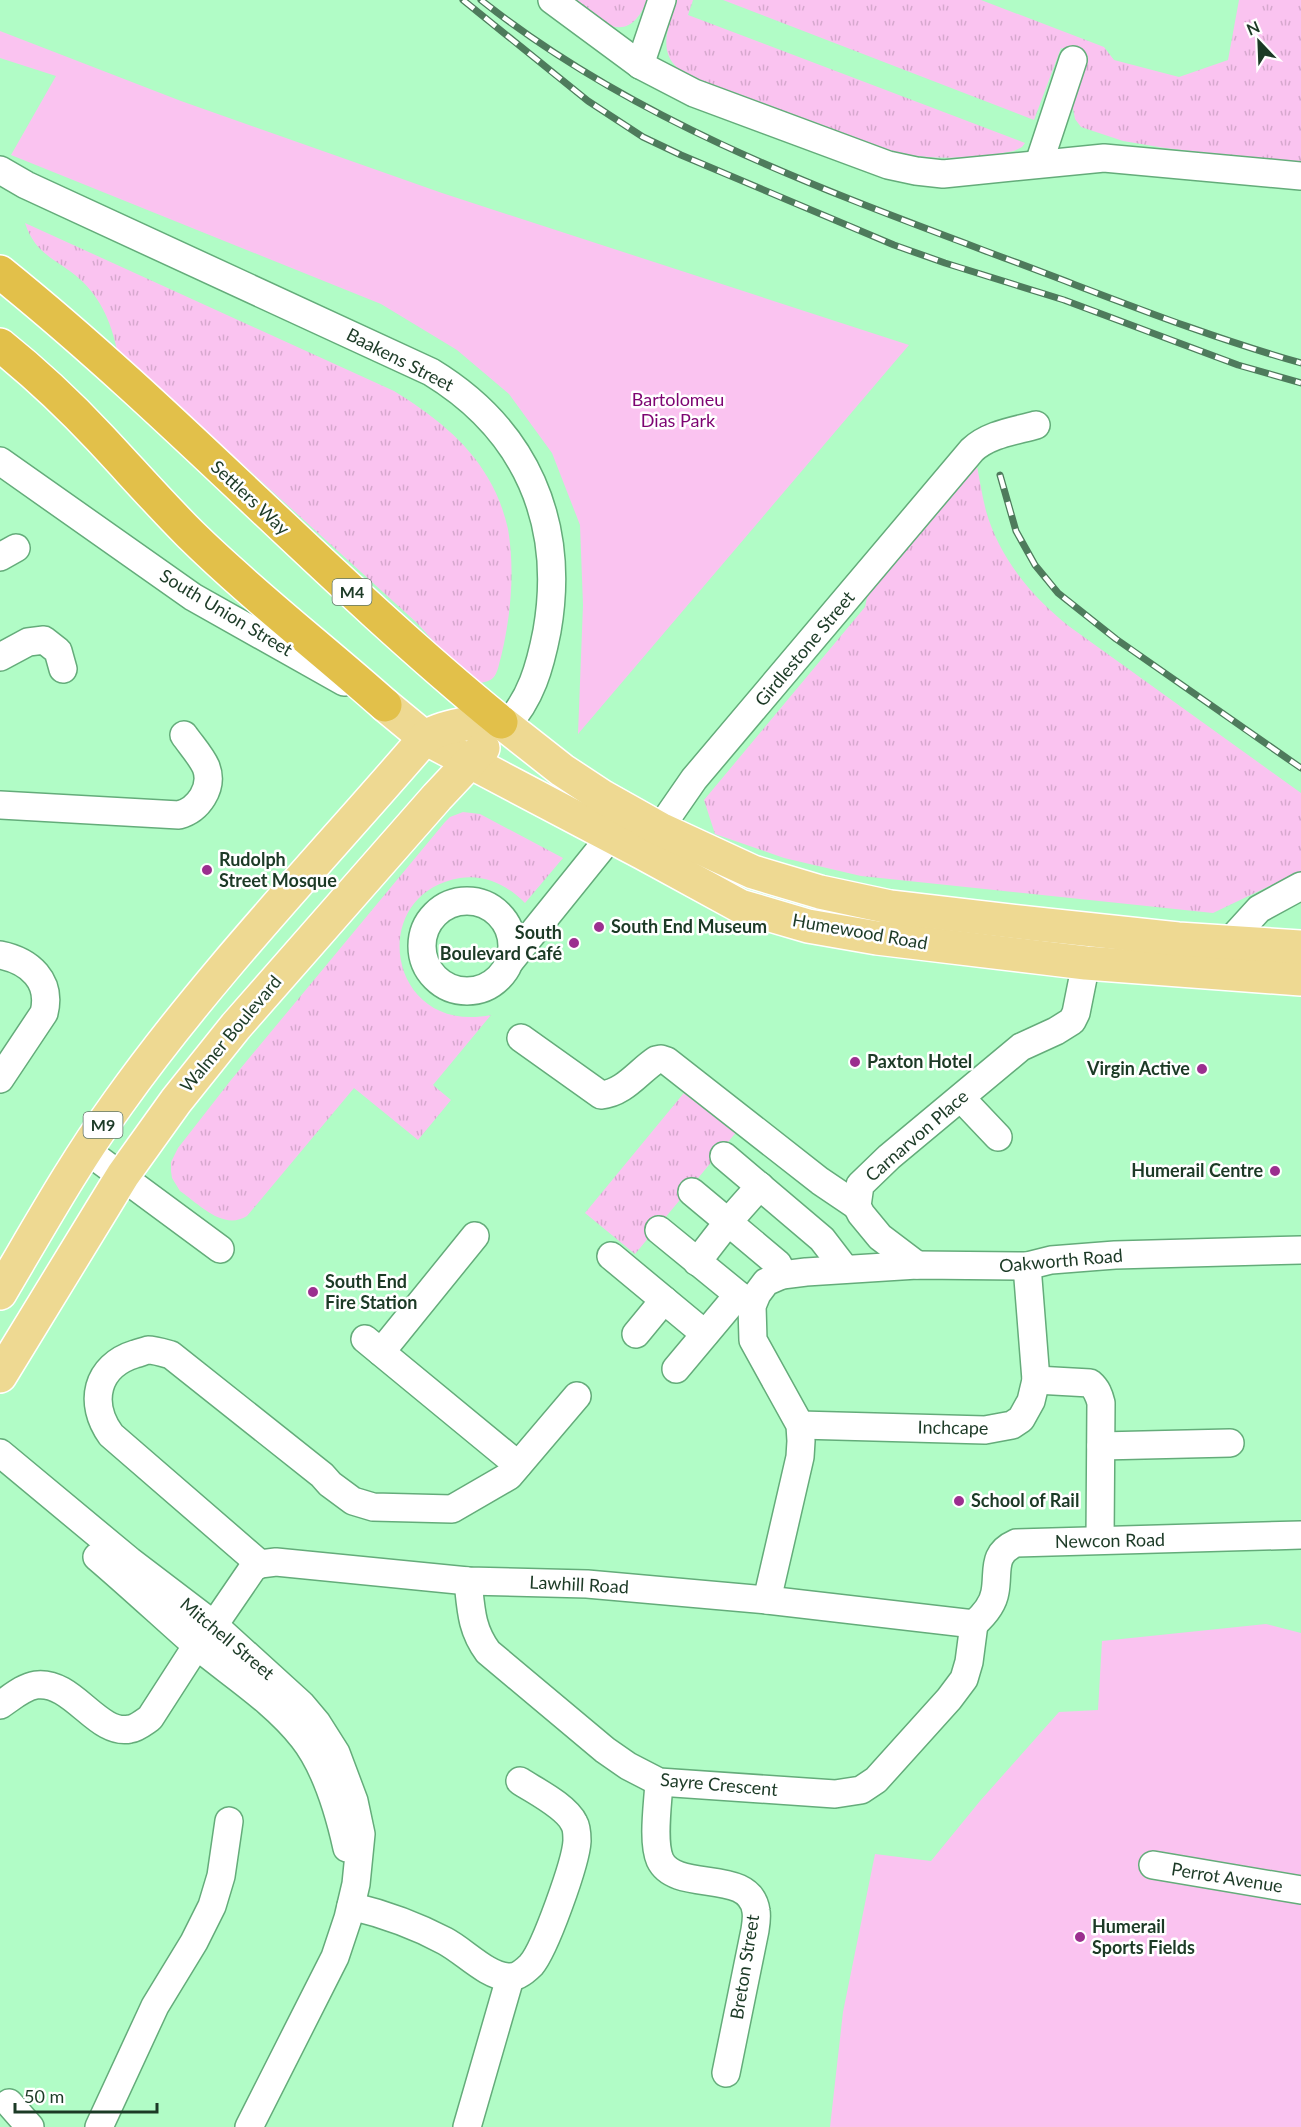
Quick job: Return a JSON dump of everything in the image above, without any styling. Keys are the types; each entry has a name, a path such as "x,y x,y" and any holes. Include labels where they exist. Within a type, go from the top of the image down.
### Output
{"highway":[{"name":"Settlers Way","path":"0,272 66,326 317,561 455,684 504,724"},
{"path":"0,345 30,369 98,435 189,534 260,599 323,650 385,705"}],"main road":[{"name":"South Union Street","path":"385,705 425,738"},
{"name":"M9","path":"0,1293 86,1150 150,1060 223,970 425,738 440,729 491,721 504,724"},
{"name":"Walmer Boulevard","path":"0,1376 123,1175 176,1101 236,1026 504,724"},
{"name":"Humewood Road","path":"504,724 570,775 603,797 651,841 740,906 808,926 877,938 1086,963 1301,979"},
{"name":"Humewood Road","path":"425,738 611,836 651,841 820,892 890,907 1037,924 1228,943 1301,947"}],"street":[{"path":"552,0 640,65 694,93 888,165 943,174 1104,158 1157,161 1301,176"},
{"path":"640,65 662,0"},
{"path":"1039,163 1073,60"},
{"name":"Baakens Street","path":"0,170 26,185 431,372 458,388 496,426 529,476 539,499 549,533 553,580 545,642 534,684 519,712 504,724"},
{"name":"Girdlestone Street","path":"651,841 694,779 972,450 998,435 1036,425"},
{"name":"South Union Street","path":"0,461 193,597 385,705"},
{"path":"0,657 28,642 44,640 58,651 63,669"},
{"path":"0,805 179,815 188,813 203,797 208,777 206,767 184,735"},
{"path":"511,960 611,836"},
{"path":"1228,943 1259,909 1301,886"},
{"path":"0,955 12,957 39,976 45,988 47,1001 45,1013 0,1079"},
{"name":"Carnarvon Place","path":"916,1265 880,1237 861,1214 857,1206 860,1185 871,1173 1021,1047 1073,1030 1072,1021 1076,1013 1086,963"},
{"path":"521,1038 601,1095 620,1089 656,1060 667,1061 820,1181 857,1206"},
{"path":"961,1098 998,1137"},
{"path":"86,1150 123,1175 220,1249"},
{"path":"724,1156 822,1239 844,1269"},
{"path":"697,1262 760,1186"},
{"path":"676,1369 705,1334 766,1282 782,1275 777,1264 692,1192"},
{"path":"659,1230 697,1262 749,1298 753,1340 800,1425 800,1457 767,1600"},
{"path":"475,1236 373,1346 519,1465"},
{"name":"Oakworth Road","path":"782,1275 916,1265 1027,1266 1051,1260 1115,1255 1301,1250"},
{"path":"611,1256 705,1334"},
{"name":"Inchcape","path":"800,1425 997,1429 1012,1425 1021,1419 1031,1401 1036,1380 1027,1266"},
{"path":"636,1334 664,1300"},
{"path":"0,1705 21,1690 35,1685 49,1685 72,1697 99,1719 116,1729 129,1730 150,1718 249,1573 260,1564 111,1435 103,1424 98,1405 99,1385 111,1367 126,1357 148,1350 171,1355 330,1484 353,1501 373,1507 452,1509 509,1476 577,1396"},
{"path":"1036,1380 1090,1383 1095,1387 1101,1403 1100,1540"},
{"path":"1101,1446 1230,1443"},
{"name":"Mitchell Street","path":"0,1453 130,1561 205,1635"},
{"name":"Mitchell Street","path":"0,1477 125,1581 301,1704 317,1723 336,1753 354,1801 360,1834 353,1895 335,1957 249,2127"},
{"name":"Newcon Road","path":"974,1624 991,1604 995,1593 997,1563 1008,1546 1024,1542 1301,1535"},
{"name":"Lawhill Road","path":"260,1564 286,1562 468,1581 587,1584 767,1600 974,1624"},
{"name":"Sayre Crescent","path":"468,1581 472,1621 488,1652 605,1749 628,1766 659,1782 835,1794 861,1790 876,1780 902,1754 964,1679 969,1662 974,1624"},
{"path":"353,1895 447,1942 495,1975 510,1978 521,1974 532,1963 545,1942 577,1842 575,1824 570,1817 520,1781"},
{"name":"Breton Street","path":"659,1782 657,1848 664,1867 673,1874 737,1887 749,1895 757,1913 726,2073"},
{"path":"99,2127 155,2006 194,1942 212,1906 221,1876 229,1821"},
{"name":"Perrot Avenue","path":"1153,1865 1301,1890"},
{"path":"467,2127 510,1978"},
{"path":"9,2103 30,2127"}],"green space":[{"path":"573,0 647,0 641,13 633,22 622,27 615,27 608,25"},
{"path":"677,0 693,0 688,15 1025,143 1014,151 984,156 940,158 895,153 694,78 681,71 673,63 666,45 669,24"},
{"path":"723,0 981,0 1104,47 1114,60 1179,77 1228,60 1239,0 1301,0 1301,164 1123,141 1081,127 1075,119 1072,103 1088,56 1061,48 1034,120"},
{"name":"Bartolomeu Dias Park","path":"0,31 181,101 442,193 909,345 578,734 583,605 580,525 552,453 509,394 457,350 381,304 11,155 56,76 0,58"},
{"path":"25,223 394,391 434,418 459,440 470,452 491,484 500,502 508,529 511,561 509,609 501,657 493,678 480,683 466,677 417,623 117,350 111,329 97,299 83,282 39,248"},
{"path":"976,460 992,529 1009,561 1030,590 1070,627 1301,793 1301,871 1213,913 861,876 784,858 715,834 704,800 865,607 869,589"},
{"path":"463,812 480,814 563,858 525,903 511,891 496,883 470,877 460,878 430,889 410,909 401,934 401,960 410,985 429,1005 456,1016 491,1015 433,1085 451,1100 418,1140 354,1088 247,1216 238,1220 229,1220 203,1209 180,1191 172,1178 171,1162 178,1148 231,1080 445,822 450,817"},
{"path":"688,1088 738,1130 635,1254 585,1213"},
{"name":"Humerail Sports Fields","path":"1266,1624 1301,1633 1301,2127 830,2127 843,2012 875,1854 931,1861 980,1801 1059,1712 1098,1710 1102,1641"}],"railway":[{"path":"463,0 588,101 643,137 681,155 894,245 1064,300 1238,365 1301,383"},
{"path":"481,0 541,44 603,83 733,150 869,207 1116,300 1227,340 1301,363"},
{"path":"1000,475 1016,531 1035,565 1058,593 1116,639 1301,768"}],"place":[{"name":"Rudolph Street Mosque","path":"207,870"},
{"name":"South End Museum","path":"599,927"},
{"name":"South Boulevard Café","path":"574,943"},
{"name":"Paxton Hotel","path":"855,1062"},
{"name":"Virgin Active","path":"1202,1069"},
{"name":"Humerail Centre","path":"1275,1171"},
{"name":"South End Fire Station","path":"313,1292"},
{"name":"School of Rail","path":"959,1501"},
{"name":"Humerail Sports Fields","path":"1080,1937"}]}
